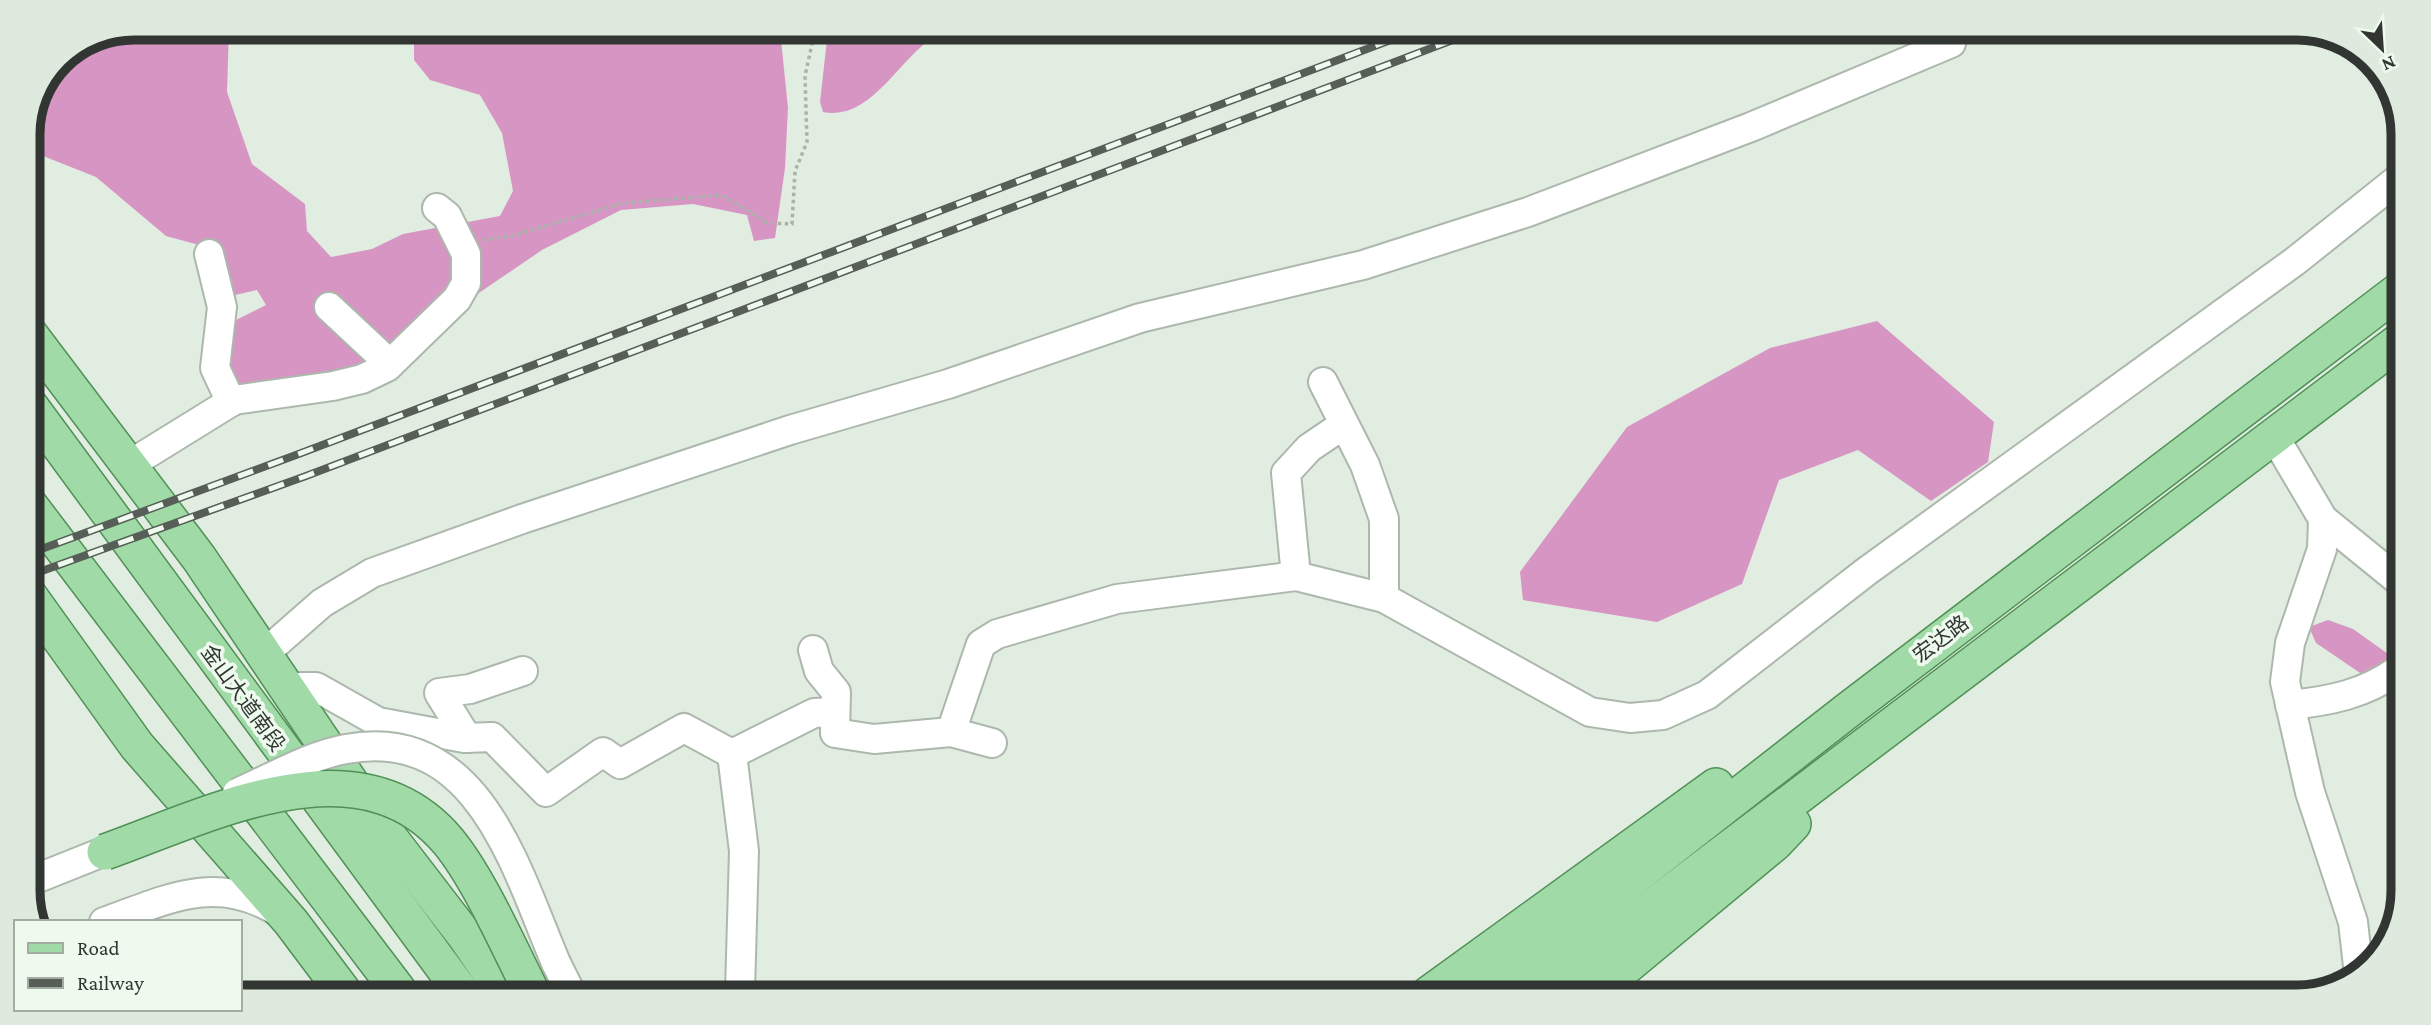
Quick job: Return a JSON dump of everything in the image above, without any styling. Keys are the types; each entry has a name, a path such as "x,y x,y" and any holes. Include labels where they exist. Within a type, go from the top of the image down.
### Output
{"main road":[{"name":"宏达路","path":"1496,985 1852,707 2391,297"},
{"path":"40,348 265,653 373,816 466,936 500,985"},
{"name":"宏达路","path":"1549,985 2391,348"},
{"name":"金山大道南段","path":"40,419 456,985"},
{"path":"40,519 394,985"},
{"path":"40,611 137,747 291,922 338,985"},
{"path":"1441,985 1618,854 1741,768 1852,707"},
{"path":"1606,985 1775,843 1873,740"},
{"path":"106,852 210,814 267,797 318,788 358,790 377,795 414,812 431,824 460,856 528,985"}],"street":[{"path":"265,653 322,603 372,573 522,519 790,430 948,384 1140,318 1363,265 1528,212 1763,122 1951,43 1952,40"},
{"path":"951,732 981,644 997,634 1117,599 1296,576 1384,598 1590,712 1630,718 1663,715 1707,695 1867,571 2294,262 2391,185"},
{"path":"129,465 230,402 362,379 390,364 457,299 466,283 468,268 461,243 447,216 437,208"},
{"path":"209,254 222,307 215,368 230,402"},
{"path":"329,307 390,364"},
{"path":"1323,382 1365,465 1384,519 1384,598"},
{"path":"1296,576 1286,472 1309,448 1343,425"},
{"path":"2274,436 2323,519 2391,574"},
{"path":"2323,519 2322,549 2290,643 2286,682 2310,792 2353,922 2358,962"},
{"path":"813,650 818,671 836,692 835,733 874,739 951,732 992,743"},
{"path":"467,738 439,694 470,689 523,671"},
{"path":"2290,705 2327,702 2368,689 2391,674"},
{"path":"289,687 316,687 378,722 467,738 492,737 546,792 603,752 620,764 684,728 732,754"},
{"path":"732,754 814,713 835,712"},
{"path":"40,877 106,852 328,753 378,746 412,752 454,774 485,808 567,985"},
{"path":"732,754 744,851 740,985"},
{"path":"109,920 178,895 214,891 250,897 291,922"}],"path":[{"path":"461,243 514,235 623,204 722,195 768,223 792,224 794,171 807,142 805,76 813,40"}],"shaded area":[{"path":"229,40 227,92 252,164 305,204 307,231 331,257 372,249 403,234 500,216 513,191 502,133 480,95 430,80 414,60 414,40 781,40 788,108 785,168 775,238 754,241 747,215 693,204 621,210 542,250 366,370 239,392 227,364 230,323 266,305 257,290 235,295 225,286 210,248 166,236 96,177 40,155 40,129 43,110 60,77 87,53 116,42"},
{"path":"827,40 931,40 882,88 855,108 840,112 823,112 820,102"},
{"path":"1877,321 1994,422 1988,462 1931,501 1858,450 1779,480 1742,584 1657,622 1523,600 1520,572 1627,427 1770,348"},
{"path":"2328,620 2353,629 2391,656 2391,694 2316,643 2309,627"}],"railway":[{"path":"40,550 1391,40"},
{"path":"40,572 306,476 1453,40"}]}
